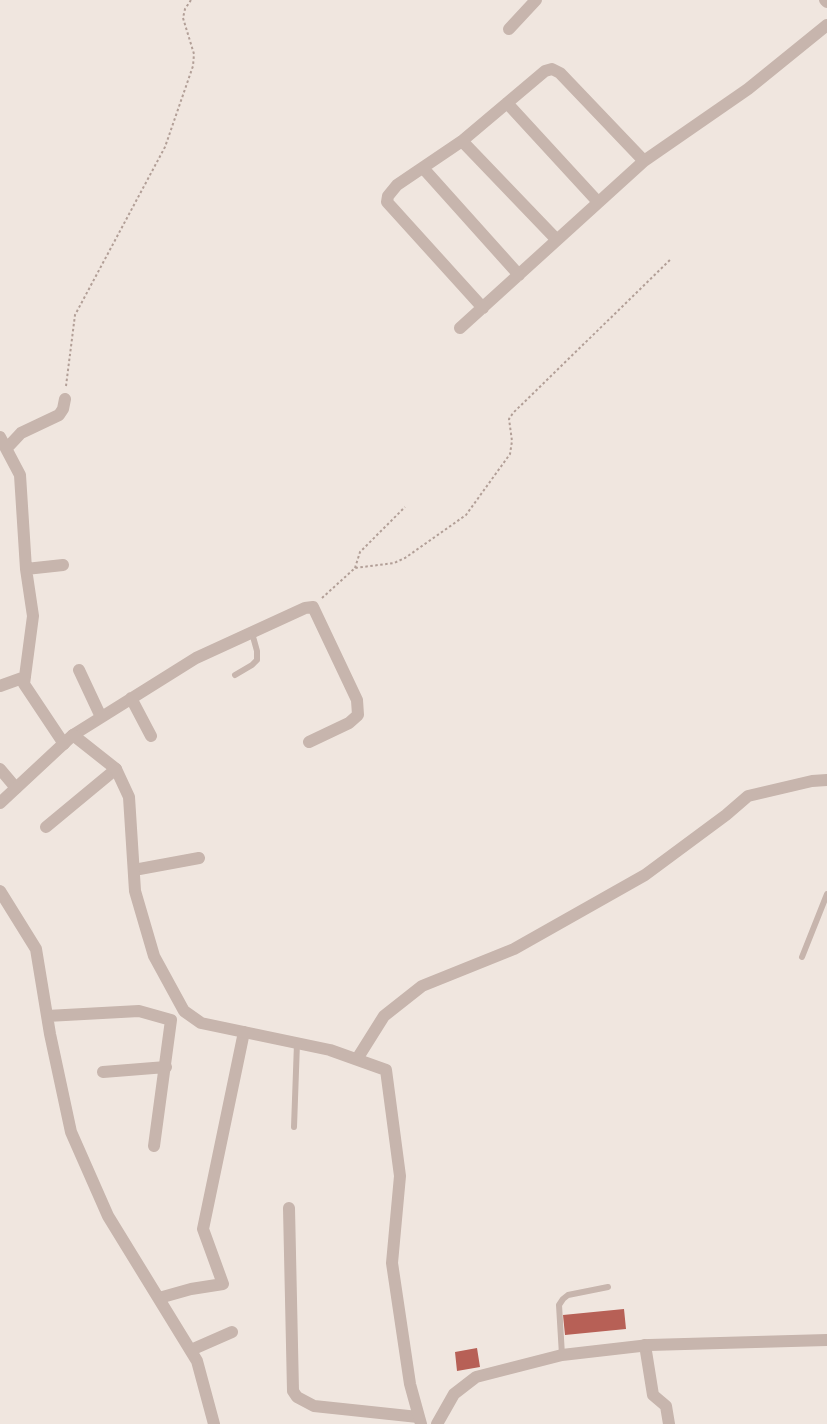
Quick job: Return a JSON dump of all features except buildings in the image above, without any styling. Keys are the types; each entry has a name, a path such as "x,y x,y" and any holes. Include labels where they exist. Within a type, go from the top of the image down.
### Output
{"street":[{"path":"509,29 536,0"},
{"path":"460,328 644,161 748,89 827,25"},
{"path":"483,308 387,202 388,196 397,185 462,141 545,71 552,69 560,73 644,161"},
{"path":"507,103 598,202"},
{"path":"462,141 557,240"},
{"path":"422,168 519,275"},
{"path":"7,448 21,433 58,415 63,409 65,399"},
{"path":"0,437 20,475 26,569 33,616 24,684 32,699 64,744"},
{"path":"26,569 63,565"},
{"path":"0,803 73,735 131,698 196,658 305,608 313,607 357,700 358,715 349,723 309,742"},
{"path":"79,670 101,717"},
{"path":"0,686 25,677"},
{"path":"131,698 151,736"},
{"path":"73,735 116,769 129,797 135,890 154,956 184,1011 201,1024 330,1050 386,1070 400,1176 392,1263 410,1384 420,1420 314,1406 297,1398 293,1391 289,1208"},
{"path":"0,769 16,788"},
{"path":"46,826 116,769"},
{"path":"357,1059 384,1016 422,986 514,949 645,875 726,815 748,796 812,781 827,780"},
{"path":"134,870 199,858"},
{"path":"0,890 36,949 47,1016 71,1132 108,1216 197,1361 214,1424"},
{"path":"47,1016 139,1011 171,1020"},
{"path":"154,1146 171,1020 184,1011"},
{"path":"159,1298 191,1289 223,1284 203,1229 244,1032"},
{"path":"103,1072 166,1067"},
{"path":"190,1350 232,1332"},
{"path":"437,1424 454,1394 476,1377 562,1355 645,1345 827,1340"},
{"path":"645,1345 653,1395 666,1406 669,1424"}],"lane":[{"path":"235,675 252,666 257,660 257,651 252,633"},
{"path":"802,957 827,894"},
{"path":"294,1127 297,1043"},
{"path":"562,1355 559,1305 563,1298 568,1295 608,1287"}],"path":[{"path":"65,399 76,315 168,140 194,66 194,54 183,18 185,8 191,0"},
{"path":"355,568 394,563 405,558 466,515 510,454 512,441 510,419 513,413 671,259"},
{"path":"313,607 355,568 360,552 405,507"}]}
